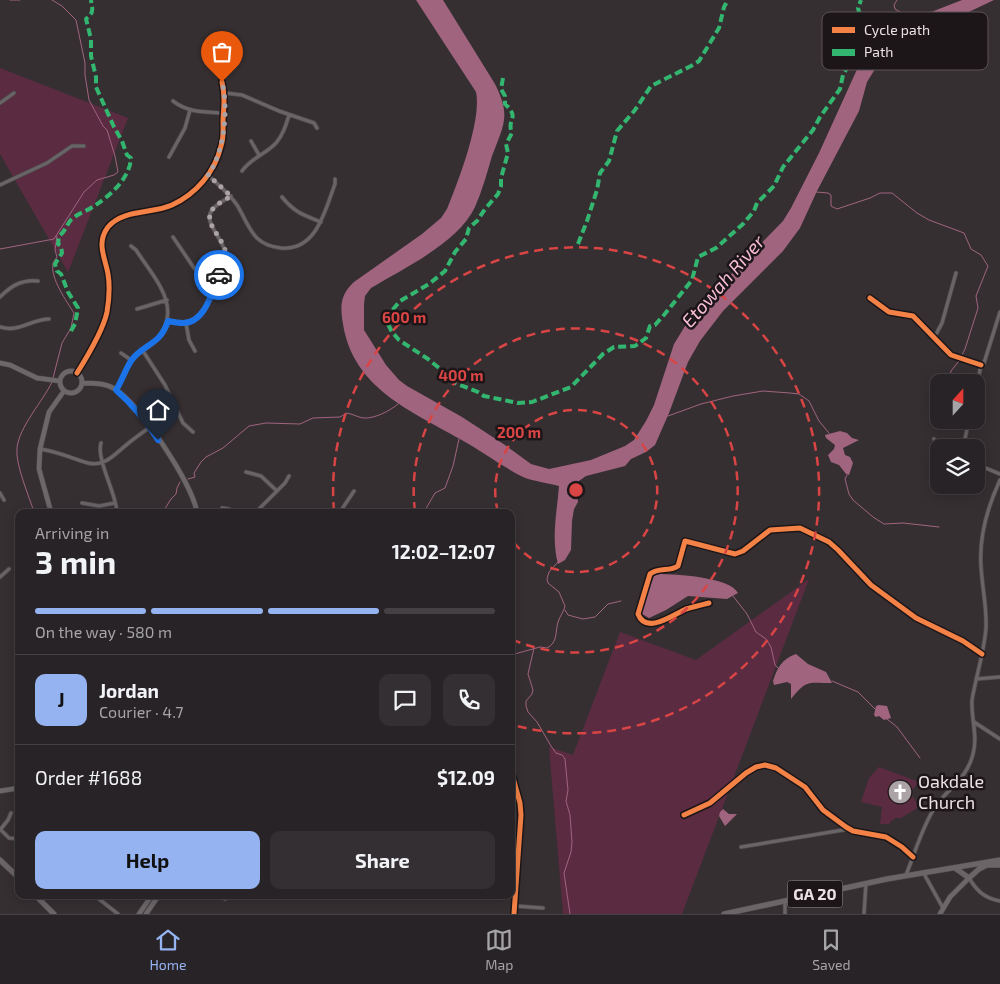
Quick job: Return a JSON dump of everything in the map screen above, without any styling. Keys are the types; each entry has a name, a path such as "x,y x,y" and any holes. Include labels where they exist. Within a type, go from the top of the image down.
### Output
{"main road":[{"path":"0,860 15,874"},
{"name":"GA 20","path":"724,914 906,875 1000,860"},
{"path":"955,868 969,878 978,869 1000,860"},
{"path":"986,865 1000,865"},
{"path":"39,899 54,914"}],"street":[{"path":"77,374 90,352 107,314 108,274 101,248 102,239 108,227 119,218 171,205 187,196 203,182 216,164 222,144 225,93 222,82"},
{"path":"0,103 14,93"},
{"path":"225,93 242,95 289,115 314,123 316,128"},
{"path":"173,102 180,107 190,110 224,113"},
{"path":"169,156 184,128 190,110"},
{"path":"242,171 248,163 275,144 284,131 289,115"},
{"path":"251,141 259,155"},
{"path":"0,185 47,163 72,146 84,146"},
{"path":"208,175 231,196 255,236 270,246 286,248 303,244 318,228 336,184 335,179"},
{"path":"168,321 186,323 202,314 226,258 224,246 209,223 210,215 212,209 231,196"},
{"path":"282,197 298,213 321,222"},
{"path":"173,237 194,268 200,273 217,280"},
{"path":"116,390 131,360 155,342 165,330 169,316 167,300 136,250 131,246"},
{"path":"934,338 942,323 956,273"},
{"path":"0,297 19,282 28,280 38,281"},
{"path":"870,298 889,312 913,316 951,355 981,365"},
{"path":"137,309 167,300"},
{"path":"979,374 1000,312"},
{"path":"0,327 11,329 22,327 40,319 49,319"},
{"path":"186,323 189,340 195,350"},
{"path":"143,351 165,385 183,423 193,432"},
{"path":"121,353 131,360"},
{"path":"0,363 37,378 60,381"},
{"path":"68,372 77,374 82,383 77,391 70,393 64,391 60,381 62,375 68,372"},
{"path":"82,383 108,386 116,390 130,403 150,428 184,478 196,509"},
{"path":"50,509 39,469 40,449 48,412 64,391"},
{"path":"40,449 56,451 90,464 103,462 113,457 125,445 150,428"},
{"path":"101,443 100,451 116,509"},
{"path":"985,468 1000,474"},
{"path":"246,472 261,476 277,491"},
{"path":"259,509 285,483 289,476"},
{"path":"906,875 931,813 958,782 971,762 976,734 972,712 986,621 980,560 983,534 990,504 1000,480"},
{"path":"342,509 354,492"},
{"path":"0,493 4,500"},
{"path":"82,503 99,506 115,503"},
{"path":"222,508 229,509"},
{"path":"709,603 689,608 662,621 644,623 639,618 638,609 650,574 655,570 668,570 678,566 685,541 736,554 743,551 770,530 800,528 822,538 835,547 871,585 916,618 963,641 982,654"},
{"path":"0,576 9,569"},
{"path":"976,679 1000,677"},
{"path":"973,722 1000,739"},
{"path":"684,816 710,803 746,773 756,767 765,765 776,768 805,787 823,810 850,829 880,834 891,839 913,857"},
{"path":"514,914 521,816 515,785"},
{"path":"0,791 15,789"},
{"path":"10,813 8,820 0,829 9,838 15,839"},
{"path":"741,847 850,829"},
{"path":"923,872 943,908"},
{"path":"940,914 954,892 969,878 983,896 1000,901"},
{"path":"864,914 866,883"},
{"path":"97,899 118,914"},
{"path":"139,914 149,899"},
{"path":"146,914 155,899"},
{"path":"785,901 785,914"},
{"path":"515,906 543,908"}],"shaded area":[{"name":"Etowah River","path":"416,0 443,0 495,84 503,104 504,120 480,195 467,220 444,243 429,254 371,288 365,296 364,330 386,365 399,380 462,417 531,464 549,469 591,460 625,446 634,440 654,405 674,344 690,318 783,221 819,153 857,70 874,70 867,82 859,111 800,228 783,251 723,311 700,341 688,362 655,445 646,452 631,459 625,466 586,476 576,483 578,502 574,509 572,521 571,550 565,560 558,564 555,535 559,486 523,477 468,443 422,418 387,395 371,381 359,365 349,346 343,324 342,301 349,287 422,234 441,218 447,209 468,151 476,118 476,92"},
{"name":"Etowah River","path":"962,0 994,0 969,12 931,12"},
{"path":"0,68 128,118 68,272 0,154"},
{"path":"840,431 859,440 843,448 845,455 850,457 853,463 849,475 839,465 831,462 828,455 835,445 825,435"},
{"path":"658,574 714,580 725,583 738,593 727,599 688,596 649,618 642,614 641,608 654,576"},
{"path":"809,579 682,914 563,914 549,747 573,755 620,632 696,660"},
{"path":"796,654 808,664 826,672 832,683 805,685 791,699 791,684 787,682 774,685 773,681 781,664"},
{"path":"876,706 887,706 891,718 884,720 874,715"},
{"path":"879,767 919,782 910,792 919,807 901,818 895,818 889,824 880,824 882,807 861,802 869,778"},
{"path":"723,809 729,814 737,814 725,826 719,816"}],"waterway":[{"path":"10,0 20,0"},
{"path":"0,249 54,239 84,192 97,180 118,172 107,130 89,100 85,63 76,20 62,6 52,0"},
{"path":"897,0 894,5 895,9 900,12"},
{"path":"816,192 831,195 831,206 837,209 880,193 892,193 929,220 964,233 971,249 981,255 988,266 976,296 978,308 961,357"},
{"path":"53,378 62,343 71,328 74,313 54,276 53,264 57,257 55,250 57,236"},
{"path":"950,374 959,361"},
{"path":"33,509 20,471 17,448 22,432 52,382"},
{"path":"668,416 701,404 733,396 763,391 790,393 799,394 809,401 819,421 829,433"},
{"path":"188,479 195,477 194,473 206,457 223,448 249,426 266,423 300,424 313,418 340,417 347,413 367,418 382,414 398,404"},
{"path":"426,509 435,493 445,488 453,466 459,439"},
{"path":"847,475 845,479 849,494 853,500 884,524 903,523 939,527"},
{"path":"165,509 176,494 180,482"},
{"path":"515,654 540,647 547,648 555,640 558,622 565,606 559,592 548,583 547,579 549,572 558,562"},
{"path":"733,596 747,614 756,632 766,639 771,647 775,665 778,668"},
{"path":"565,610 568,615 583,619 595,617 608,604 621,601"},
{"path":"534,648 528,674 533,690 526,701 526,706 528,712 537,722 556,753 562,755 565,759 568,790 566,801 570,815 572,842 571,852 564,873 570,914"},
{"path":"832,681 858,692 875,709"},
{"path":"887,719 897,727 920,758"}],"marked path":[{"path":"71,331 75,324 78,308 55,264 62,253 61,246 58,244 59,236 71,220 100,202 118,186 127,173 131,158 127,155 96,87 96,77 91,56 91,39 86,19 92,12 91,0"},
{"path":"578,244 597,190 600,173 609,161 617,131 635,110 651,86 699,61 719,28 724,7 728,0"},
{"path":"859,12 858,8 861,0"},
{"path":"503,78 501,89 505,96 505,104 513,116 511,124 512,133 506,144 508,153 498,194 477,221 469,228 466,239 455,252 445,271 429,284 400,301 390,313 387,322 399,340 428,359 455,383 484,396 518,403 532,402 571,387 603,354 614,347 635,346 646,338 650,326 655,325 692,280 698,257 716,248 743,224 754,211 757,203 774,186 783,167 813,130 840,89 846,70"}],"cycle path":[{"path":"77,373 90,352 107,312 109,283 102,250 104,233 114,221 122,217 172,205 189,195 203,181 214,165 223,140 224,91 222,82"},
{"path":"870,298 889,312 913,316 951,355 981,365"},
{"path":"709,603 686,609 660,622 647,623 638,614 650,574 678,566 685,541 735,554 743,551 770,530 800,528 829,542 871,585 916,618 963,641 982,654"},
{"path":"684,815 710,803 746,773 756,767 765,765 776,768 805,787 823,810 846,827 853,831 886,837 913,857"},
{"path":"514,914 521,815 515,785"}],"way so far":[{"path":"219,275 226,258 224,246 209,223 210,215 212,209 231,196 208,175 216,164 222,144 225,93 222,82"}],"place":[{"name":"Oakdale Church","path":"900,792"}],"route":[{"path":"158,440 145,420 116,390 124,378 131,360 155,342 165,330 168,321 186,323 202,314 219,275"}]}
